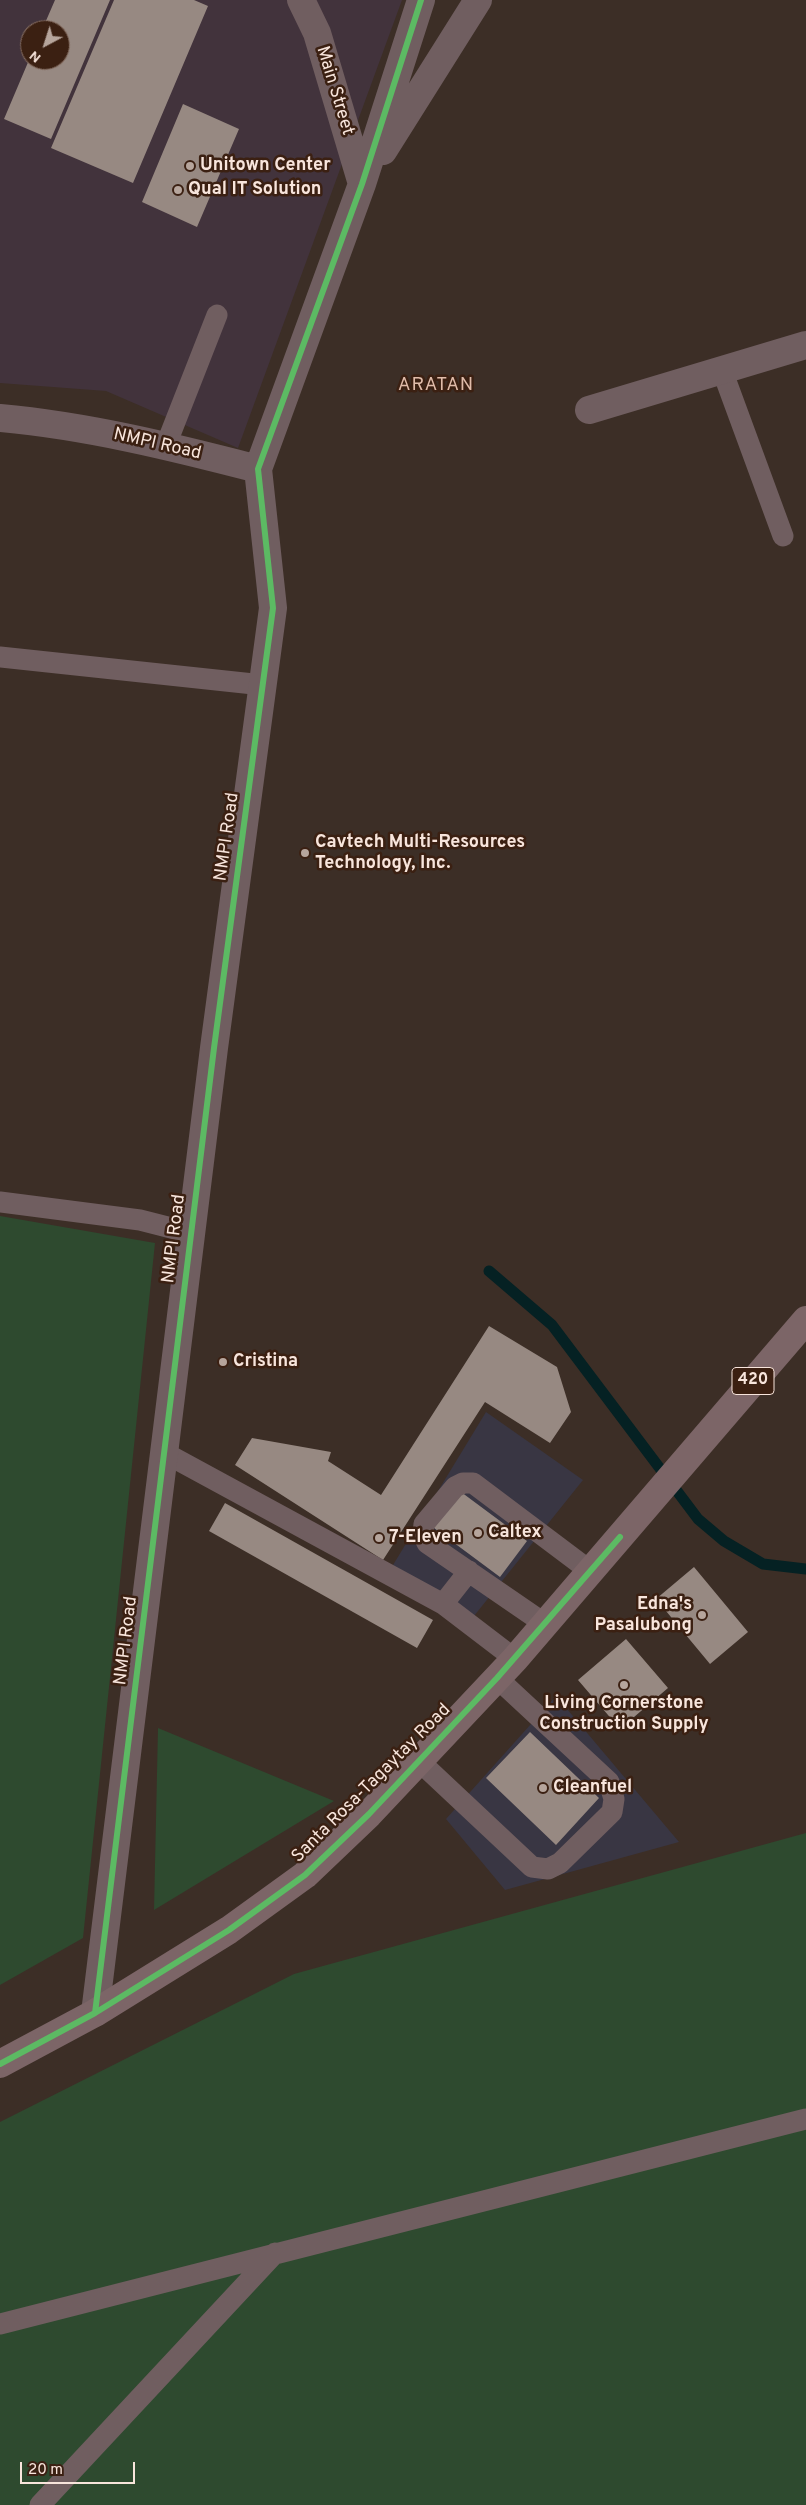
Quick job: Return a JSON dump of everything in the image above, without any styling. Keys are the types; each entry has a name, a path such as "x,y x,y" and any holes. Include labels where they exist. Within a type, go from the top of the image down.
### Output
{"main road":[{"name":"Santa Rosa-Tagaytay Road","path":"0,2064 95,2013 229,1930 305,1875 419,1761 506,1668 806,1320"}],"street":[{"name":"Main Street","path":"301,0 316,33 362,184"},
{"path":"258,470 362,184 421,0"},
{"path":"362,184 478,0"},
{"path":"589,410 806,345"},
{"name":"NMPI Road","path":"0,418 97,431 166,445 258,470 273,608 214,1048 95,2013"}],"lane":[{"path":"166,445 217,315"},
{"path":"722,370 784,536"},
{"path":"0,657 263,685"},
{"path":"0,1202 140,1220 191,1233"},
{"path":"165,1453 443,1604 506,1668 609,1782 614,1799 612,1812 560,1863 548,1869 532,1867 419,1761"},
{"path":"545,1624 427,1543 423,1534 424,1524 455,1487 463,1483 473,1483 590,1571"},
{"path":"443,1604 469,1571"},
{"path":"0,2324 806,2119"},
{"path":"40,2505 275,2253"}],"shaded area":[{"path":"0,0 402,0 238,448 106,391 0,383"},
{"path":"486,1412 583,1480 474,1616 393,1565"},
{"path":"556,1696 679,1842 505,1890 446,1819"}],"green space":[{"path":"0,1216 155,1243 83,1938 0,1985"},
{"path":"158,1728 334,1801 154,1910"},
{"path":"806,1833 806,2505 0,2505 0,2122 294,1974"}],"building":[{"path":"55,0 110,0 51,139 4,119 25,70 70,70 70,20 46,20"},
{"path":"114,0 194,0 208,6 133,183 51,148"},
{"name":"Unitown Center","path":"183,104 239,129 197,227 142,202"},
{"path":"489,1326 557,1367 571,1412 550,1443 485,1402 383,1560 235,1465 252,1438 331,1452 328,1461 381,1495"},
{"name":"Caltex","path":"457,1489 527,1541 500,1577 430,1525"},
{"path":"225,1503 433,1620 417,1648 209,1531"},
{"name":"Edna's Pasalubong","path":"694,1567 748,1632 710,1664 656,1599"},
{"path":"626,1639 668,1688 620,1729 578,1680"},
{"name":"Cleanfuel","path":"530,1732 599,1798 556,1845 486,1778"}],"waterway":[{"path":"489,1271 552,1325 698,1519 724,1541 763,1564 806,1569"}],"cycle path":[{"path":"95,2013 214,1048 273,608 258,469 362,184 421,0"},
{"path":"0,2064 95,2013 229,1930 305,1875 369,1814 497,1678 620,1537"}],"place":[{"name":"Unitown Center","path":"190,166"},
{"name":"Qual IT Solution","path":"178,190"},
{"name":"Cavtech Multi-Resources Technology, Inc.","path":"305,853"},
{"name":"Cristina","path":"223,1362"},
{"name":"Caltex","path":"478,1533"},
{"name":"7-Eleven","path":"379,1538"},
{"name":"Edna's Pasalubong","path":"702,1615"},
{"name":"Living Cornerstone Construction Supply","path":"624,1685"},
{"name":"Cleanfuel","path":"543,1788"}],"district":[{"name":"ARATAN","path":"436,386"}]}
